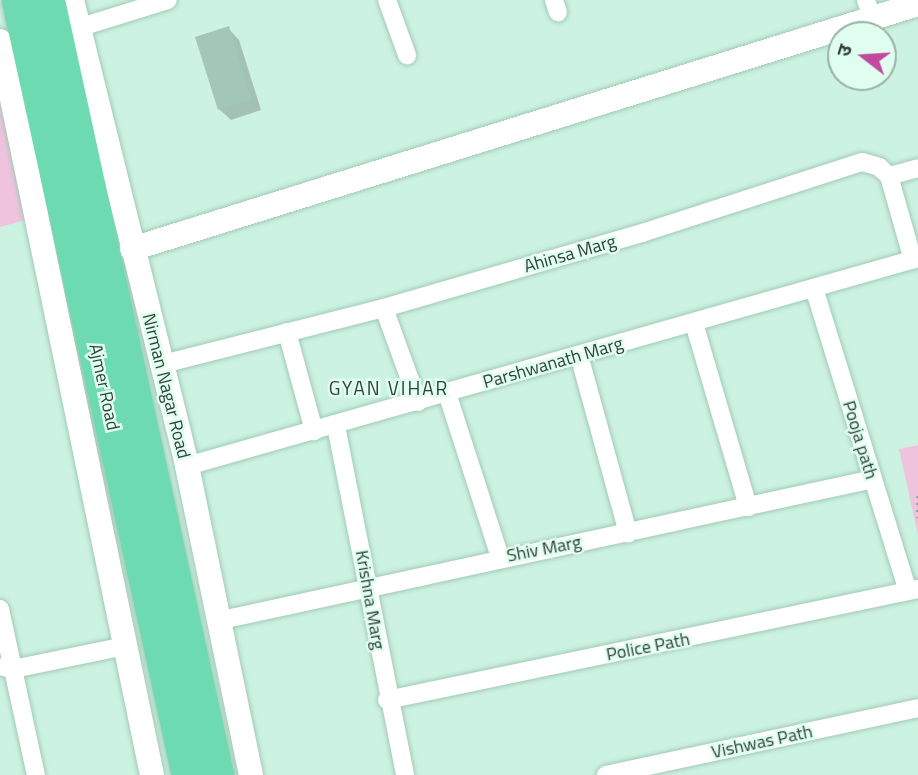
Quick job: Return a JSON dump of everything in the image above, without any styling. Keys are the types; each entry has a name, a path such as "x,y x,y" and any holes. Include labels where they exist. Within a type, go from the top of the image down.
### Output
{"highway":[{"name":"Ajmer Road","path":"18,0 18,109 188,775"},
{"name":"Ajmer Road","path":"48,0 216,775"}],"street":[{"name":"Nirman Nagar Road","path":"72,0 159,365 187,466 251,775"},
{"path":"78,28 168,0"},
{"path":"387,0 407,55"},
{"path":"132,249 869,10 918,4"},
{"path":"0,41 18,109 152,775"},
{"name":"Ahinsa Marg","path":"159,365 384,307 642,233 862,162 889,176"},
{"path":"916,259 889,176 918,168"},
{"name":"Parshwanath Marg","path":"187,466 336,426 916,259"},
{"name":"Pooja path","path":"814,288 873,479 913,590"},
{"path":"384,307 418,401"},
{"path":"694,323 748,507"},
{"path":"287,332 314,431"},
{"path":"579,355 628,533"},
{"path":"447,393 500,557"},
{"name":"Krishna Marg","path":"336,426 369,591 387,699 405,775"},
{"name":"Shiv Marg","path":"217,621 369,591 500,557 628,533 873,479"},
{"name":"Police Path","path":"387,699 913,590"},
{"path":"0,609 6,668 35,775"},
{"path":"6,668 125,646"},
{"name":"Vishwas Path","path":"606,775 918,708"}],"path":[{"path":"918,496 918,518"}],"shaded area":[{"path":"0,69 25,220 0,227"},
{"path":"918,445 918,535 899,449"}],"building":[{"path":"229,26 251,99 218,110 195,37"}],"district":[{"name":"GYAN VIHAR","path":"389,388"}]}
